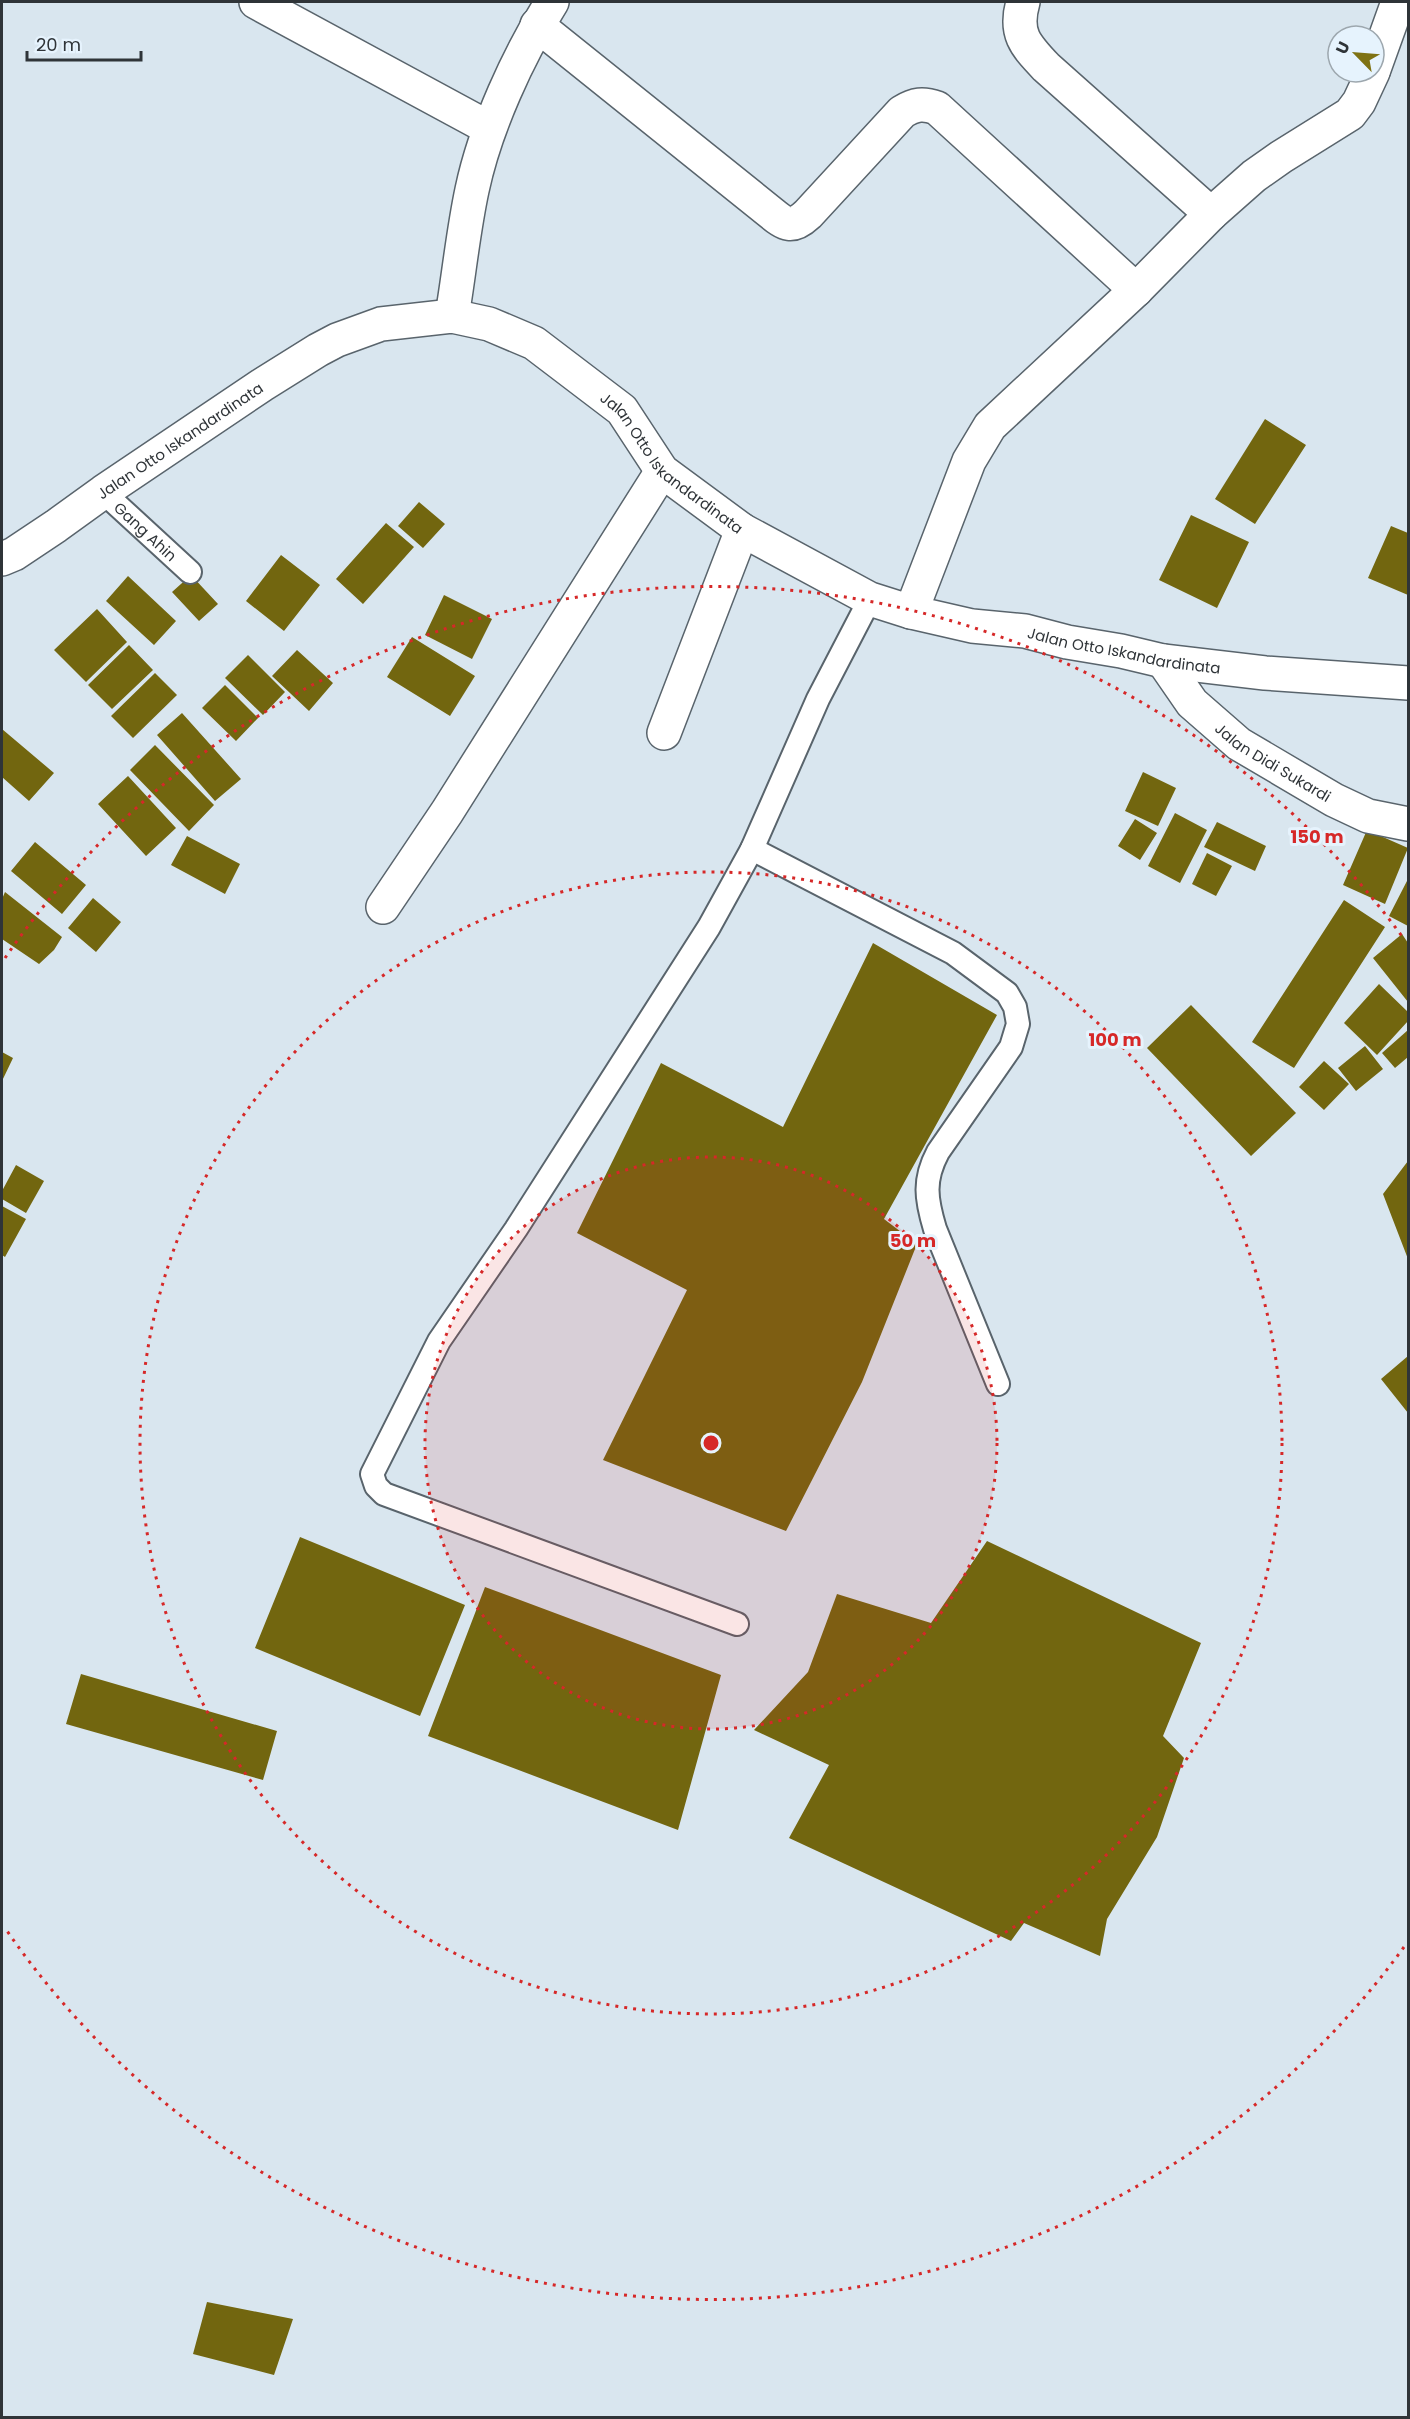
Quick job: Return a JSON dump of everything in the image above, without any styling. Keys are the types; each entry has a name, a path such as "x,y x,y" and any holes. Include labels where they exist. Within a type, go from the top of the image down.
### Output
{"street":[{"path":"256,2 489,128"},
{"path":"1023,2 1019,15 1020,31 1028,49 1211,214"},
{"path":"1386,35 1398,2"},
{"path":"452,316 472,190 489,128 544,13 784,222 792,225 799,223 902,112 914,105 925,104 938,108 1136,290"},
{"path":"911,612 969,461 990,426 1136,290 1211,214 1281,157 1350,114 1359,102 1367,84"},
{"name":"Jalan Otto Iskandardinata","path":"2,560 56,526 293,364 337,340 381,324 452,316 489,324 534,343 586,380 622,410 662,471 742,530 870,599 972,627 1025,631 1067,642 1174,662 1265,673 1408,683"},
{"path":"383,907 447,812 662,471"},
{"path":"664,733 742,530"},
{"name":"Jalan Didi Sukardi","path":"1174,662 1192,703 1239,744 1342,804 1368,816 1408,824"}],"lane":[{"name":"Gang Ahin","path":"103,492 190,573"},
{"path":"737,1624 384,1494 376,1486 372,1474 439,1341 516,1229 702,937 752,849 818,699 870,599"},
{"path":"752,849 953,953 1007,993 1016,1007 1018,1024 1011,1047 938,1152 929,1168 927,1189 929,1209 935,1229 998,1384"}],"building":[{"path":"1265,419 1306,445 1255,524 1215,499"},
{"path":"419,502 445,524 423,548 398,526"},
{"path":"1191,515 1249,542 1217,608 1159,580"},
{"path":"386,523 414,547 363,604 336,579"},
{"path":"1391,526 1408,533 1408,595 1368,578"},
{"path":"281,555 320,585 284,631 246,601"},
{"path":"191,575 218,604 199,621 172,592"},
{"path":"128,576 176,621 154,645 106,601"},
{"path":"444,595 492,619 472,659 425,635"},
{"path":"97,609 127,642 86,682 54,650"},
{"path":"412,637 475,676 450,716 387,677"},
{"path":"129,645 153,670 112,709 88,685"},
{"path":"297,650 333,683 309,711 272,676"},
{"path":"248,655 285,692 263,715 225,678"},
{"path":"155,673 177,695 133,738 111,716"},
{"path":"225,685 258,718 236,741 202,708"},
{"path":"182,713 241,779 215,801 157,735"},
{"path":"2,729 54,773 29,801 2,777"},
{"path":"155,745 214,805 189,831 130,770"},
{"path":"1143,772 1176,788 1158,826 1125,811"},
{"path":"128,776 176,828 146,856 98,804"},
{"path":"1175,813 1207,830 1180,883 1148,866"},
{"path":"1135,819 1157,833 1140,860 1118,846"},
{"path":"1217,822 1266,846 1255,871 1204,847"},
{"path":"1367,830 1408,848 1385,904 1343,885"},
{"path":"187,836 240,864 225,894 171,865"},
{"path":"35,842 86,885 62,914 11,871"},
{"path":"1207,853 1232,866 1216,896 1192,884"},
{"path":"1408,879 1408,926 1389,916"},
{"path":"5,892 62,937 54,950 39,964 2,939 2,899"},
{"path":"93,898 121,922 96,952 68,928"},
{"path":"1344,900 1385,927 1294,1068 1252,1042"},
{"path":"1402,934 1408,943 1408,1002 1373,958"},
{"path":"873,943 997,1015 884,1219 917,1244 862,1382 786,1531 603,1460 687,1290 577,1233 661,1063 783,1127"},
{"path":"1379,984 1408,1012 1408,1021 1377,1055 1344,1023"},
{"path":"1191,1005 1296,1113 1251,1156 1147,1048"},
{"path":"1408,1030 1408,1057 1395,1068 1382,1053"},
{"path":"1365,1046 1383,1069 1356,1091 1338,1068"},
{"path":"2,1052 13,1058 2,1081"},
{"path":"1324,1061 1349,1084 1324,1110 1299,1087"},
{"path":"1408,1161 1408,1259 1383,1194"},
{"path":"16,1165 44,1181 26,1213 2,1199 2,1191"},
{"path":"2,1206 26,1219 5,1257 2,1255"},
{"path":"1408,1356 1408,1413 1381,1379"},
{"path":"300,1537 465,1605 420,1716 255,1648"},
{"path":"987,1541 1201,1643 1163,1736 1184,1758 1157,1837 1107,1919 1100,1956 1024,1923 1011,1941 789,1838 829,1765 754,1730 808,1672 837,1594 931,1623"},
{"path":"485,1587 721,1675 678,1830 428,1736"},
{"path":"81,1674 277,1731 263,1780 66,1724"},
{"path":"207,2302 293,2319 274,2375 193,2354"}]}
